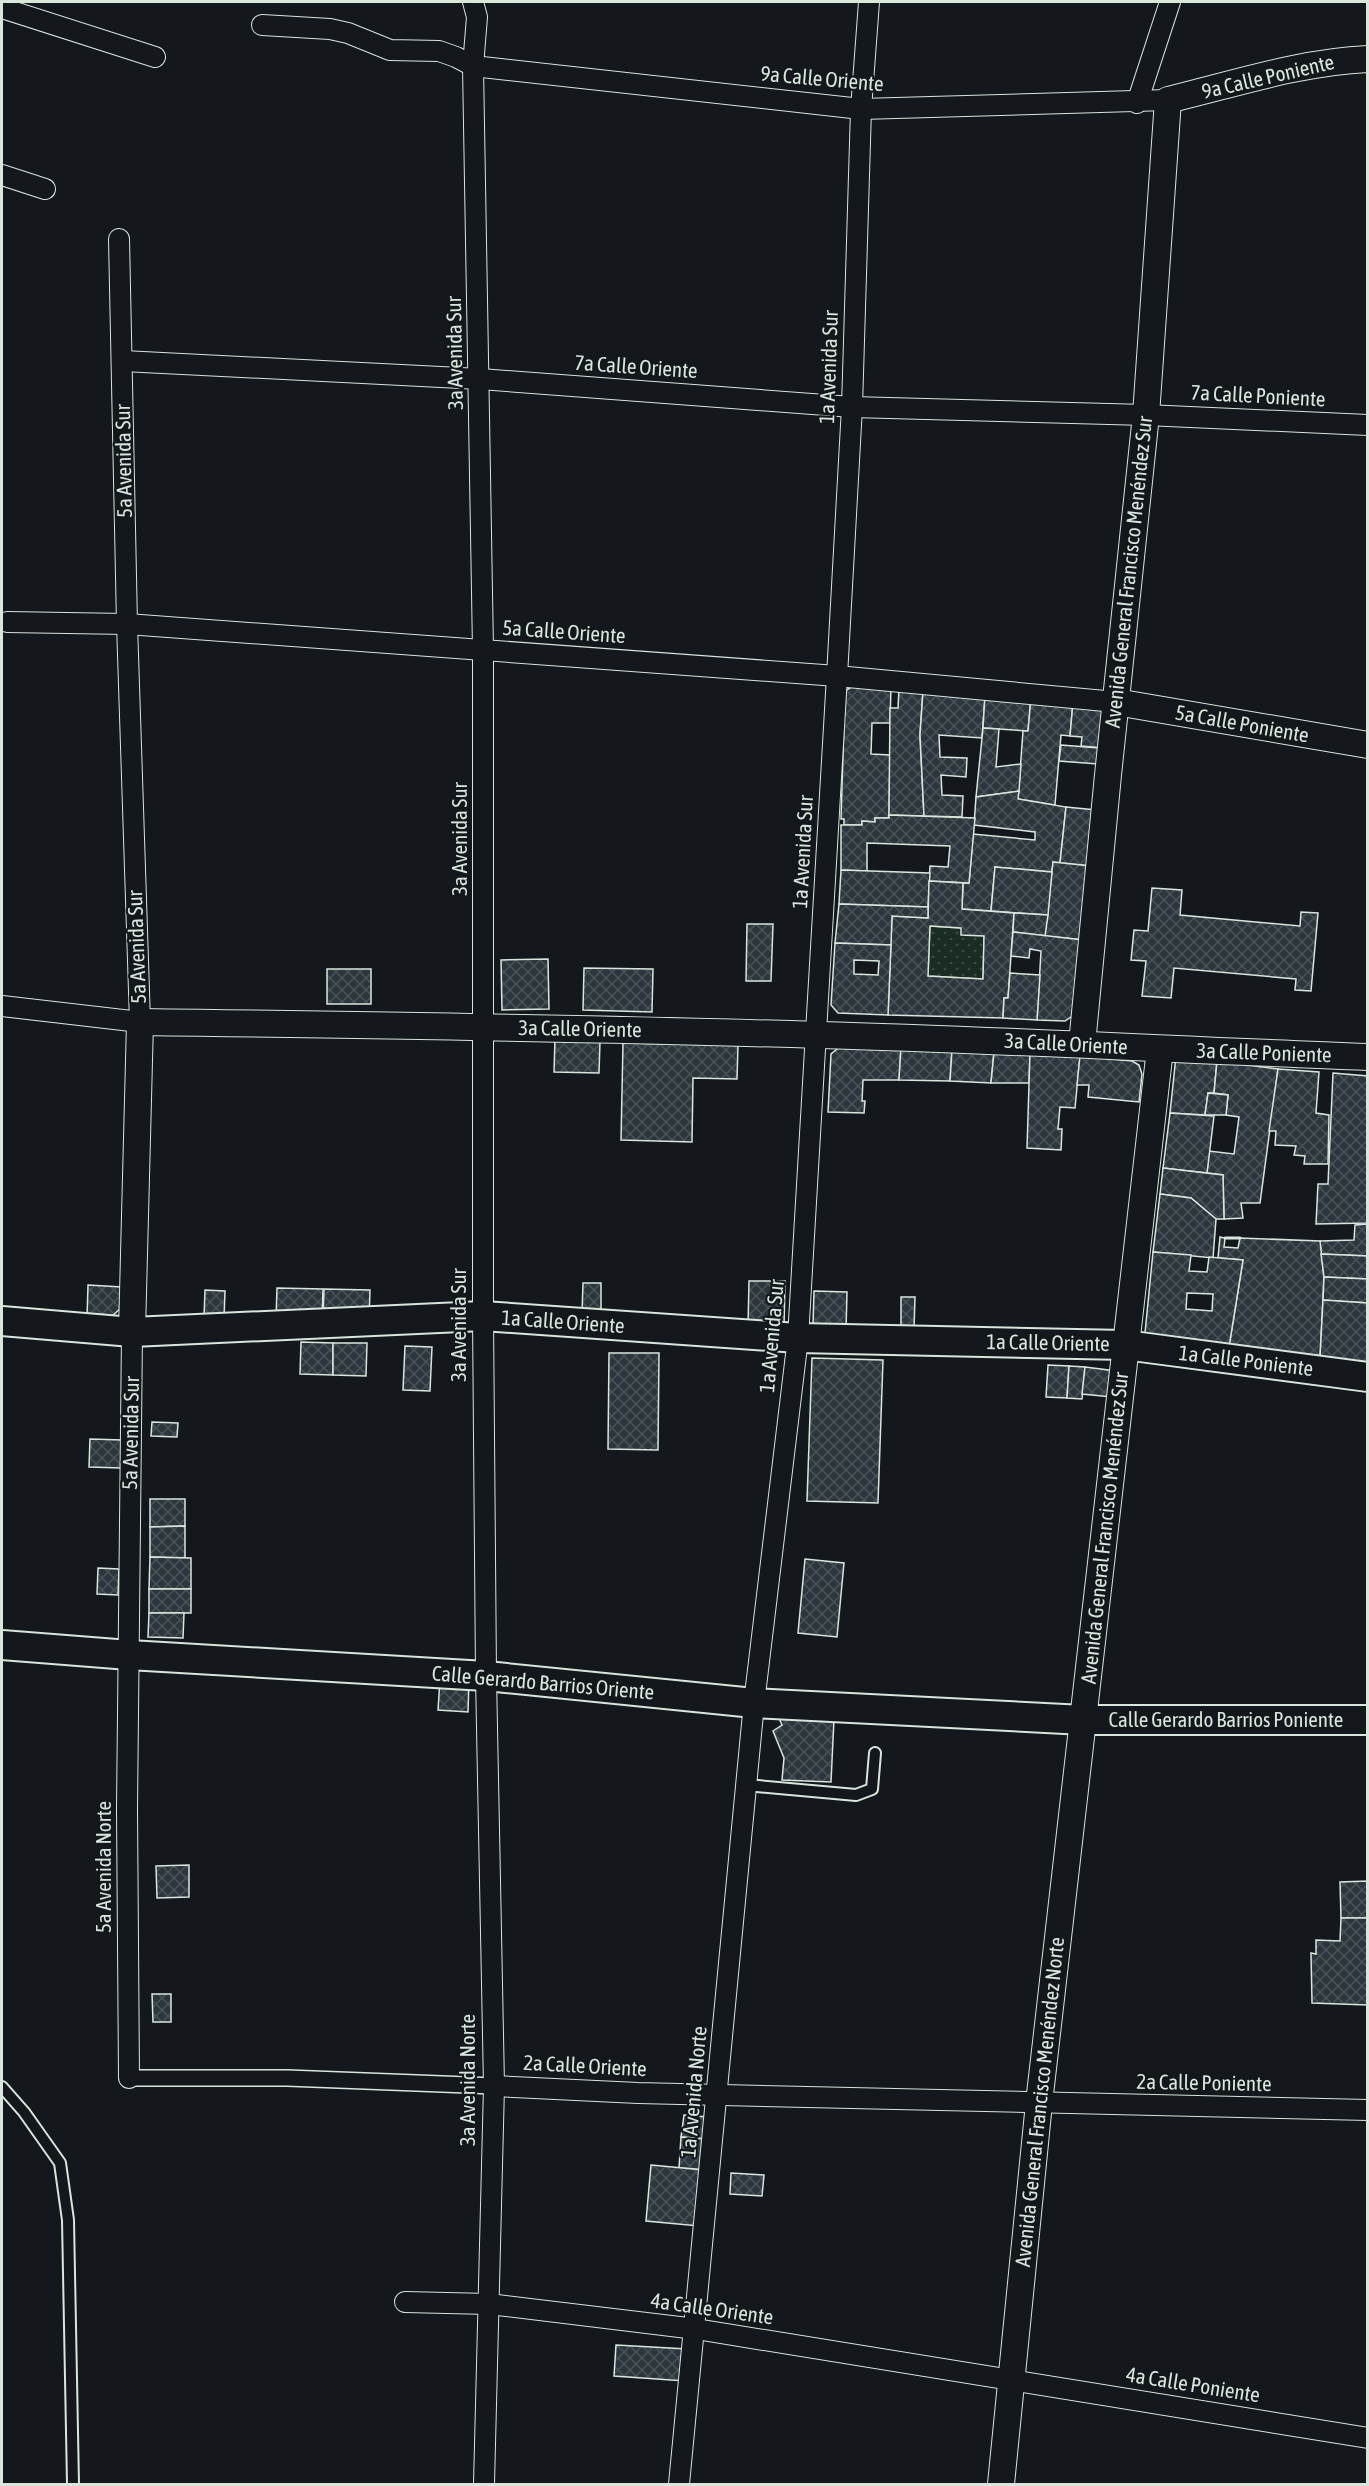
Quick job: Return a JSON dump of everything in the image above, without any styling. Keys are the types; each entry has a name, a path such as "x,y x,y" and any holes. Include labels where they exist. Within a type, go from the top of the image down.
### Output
{"main road":[{"name":"1a Calle Oriente","path":"2,1321 132,1332 483,1316 798,1338 1125,1345"},
{"name":"1a Calle Poniente","path":"1125,1345 1368,1377"},
{"name":"Calle Gerardo Barrios Oriente","path":"2,1645 129,1655 486,1676 754,1703 1084,1720"},
{"name":"Calle Gerardo Barrios Poniente","path":"1084,1720 1368,1720"}],"street":[{"name":"3a Avenida Sur","path":"473,2 477,17 473,66 483,650 483,1316 486,1676"},
{"name":"1a Avenida Sur","path":"754,1703 798,1338 852,407 861,109 869,2"},
{"path":"1137,103 1170,2"},
{"path":"2,8 155,57"},
{"name":"9a Calle Oriente","path":"262,25 330,29 348,33 390,50 439,51 473,66 861,109 1137,103 1168,100"},
{"name":"9a Calle Poniente","path":"1168,100 1306,66 1339,60 1368,59"},
{"name":"Avenida General Francisco Menéndez Sur","path":"1082,1044 1146,415 1168,100"},
{"path":"2,175 45,189"},
{"name":"5a Avenida Sur","path":"119,239 127,624 140,1022 132,1332 129,1655"},
{"name":"7a Calle Oriente","path":"123,361 480,379 852,407 1146,415"},
{"name":"7a Calle Poniente","path":"1146,415 1368,425"},
{"name":"5a Calle Oriente","path":"7,622 127,624 837,676 1116,702"},
{"name":"5a Calle Poniente","path":"1116,702 1368,746"},
{"name":"3a Calle Oriente","path":"2,1006 140,1022 817,1035 1082,1044 1160,1049"},
{"name":"Avenida General Francisco Menéndez Sur","path":"1084,1720 1160,1049"},
{"name":"3a Calle Poniente","path":"1160,1049 1368,1057"},
{"name":"5a Avenida Norte","path":"129,1655 127,1809 129,2079"},
{"name":"3a Avenida Norte","path":"484,2484 494,2086 486,1676"},
{"name":"1a Avenida Norte","path":"680,2484 754,1703"},
{"name":"Avenida General Francisco Menéndez Norte","path":"1001,2484 1039,2103 1084,1720"},
{"name":"2a Calle Oriente","path":"129,2079 287,2078 638,2093 1039,2103"},
{"name":"2a Calle Poniente","path":"1039,2103 1368,2110"},
{"name":"4a Calle Oriente","path":"405,2302 489,2304 696,2329 1010,2380"},
{"name":"4a Calle Poniente","path":"1010,2380 1368,2438"}],"lane":[{"path":"747,1785 856,1795 872,1788 875,1753"},
{"path":"2,2087 24,2112 60,2163 68,2220 73,2484"}],"green space":[{"path":"930,926 961,928 984,936 983,979 928,976"}],"building":[{"path":"856,684 891,687 890,723 872,723 871,754 890,755 889,818 875,818 875,822 862,821 862,825 844,825 844,819 841,819 845,691"},
{"path":"899,689 923,691 920,735 924,816 889,815 890,708 898,708"},
{"path":"923,691 985,697 982,738 939,735 940,757 967,758 966,777 941,775 942,795 963,796 962,817 924,816 920,735"},
{"path":"985,695 1031,698 1028,731 983,728"},
{"path":"1031,698 1073,702 1070,736 1061,735 1055,805 1018,799 1023,731 1028,731"},
{"path":"1073,702 1107,705 1103,748 1081,746 1082,737 1070,736"},
{"path":"983,728 999,729 996,767 1021,764 1019,791 976,797"},
{"path":"1061,745 1099,748 1098,764 1059,761"},
{"path":"1019,791 1018,799 1066,807 1060,863 1053,862 1052,872 995,867 991,911 962,909 963,883 969,883 973,834 1035,840 1035,832 974,825 976,797"},
{"path":"1066,807 1096,810 1091,866 1060,863"},
{"path":"889,815 975,818 969,883 929,881 930,866 948,867 950,846 867,843 867,871 841,870 841,825 862,825 862,821 875,822 875,818 889,818"},
{"path":"1053,862 1091,866 1083,940 1045,936"},
{"path":"995,867 1052,872 1048,915 991,911"},
{"path":"841,870 930,873 928,907 839,904"},
{"path":"929,881 963,883 962,909 1014,913 1008,998 1004,998 1003,1018 888,1015 892,916 928,918","holes":["930,926 961,928 961,935 984,936 983,979 928,976"]},
{"path":"1152,888 1182,890 1180,915 1300,926 1301,912 1318,913 1311,991 1295,990 1296,979 1174,968 1171,998 1142,996 1146,961 1131,960 1134,930 1148,931"},
{"path":"839,904 928,907 928,918 892,916 891,945 835,943"},
{"path":"1014,913 1048,915 1045,936 1013,932"},
{"path":"747,924 773,924 771,981 746,981"},
{"path":"1013,932 1083,940 1077,1013 1065,1021 1037,1020 1041,951 1030,949 1029,958 1011,956"},
{"path":"835,943 891,945 888,1015 838,1013 831,1005","holes":["854,960 879,961 878,975 854,974"]},
{"path":"548,959 549,1009 502,1010 501,960"},
{"path":"584,968 653,969 652,1012 583,1010"},
{"path":"327,969 371,969 371,1004 327,1004"},
{"path":"1010,973 1040,975 1037,1020 1003,1018 1004,998 1008,998"},
{"path":"555,1039 600,1041 599,1073 554,1072"},
{"path":"623,1043 738,1045 737,1079 693,1078 692,1142 621,1140"},
{"path":"841,1046 901,1047 899,1080 863,1080 864,1113 828,1112 831,1054"},
{"path":"901,1047 952,1050 950,1081 899,1080"},
{"path":"952,1050 994,1052 991,1083 950,1081"},
{"path":"994,1052 1030,1053 1029,1083 991,1083"},
{"path":"1030,1053 1080,1056 1075,1108 1060,1107 1058,1129 1062,1129 1061,1150 1027,1148"},
{"path":"1080,1056 1132,1061 1139,1065 1142,1074 1139,1102 1088,1097 1089,1085 1077,1085"},
{"path":"1176,1056 1217,1061 1214,1093 1208,1093 1205,1115 1170,1113"},
{"path":"1217,1061 1278,1069 1260,1203 1241,1203 1243,1218 1224,1219 1223,1175 1207,1173 1209,1151 1234,1154 1239,1117 1226,1115 1228,1095 1214,1093"},
{"path":"1278,1069 1319,1072 1316,1113 1329,1115 1328,1164 1304,1164 1305,1156 1294,1155 1296,1146 1275,1145 1276,1131 1269,1131"},
{"path":"1333,1073 1368,1076 1368,1223 1316,1224 1318,1184 1328,1184"},
{"path":"1208,1093 1228,1095 1226,1115 1205,1115"},
{"path":"1170,1113 1214,1116 1207,1173 1163,1168"},
{"path":"1163,1168 1223,1175 1224,1219 1216,1219 1191,1198 1160,1194"},
{"path":"1160,1194 1191,1198 1216,1219 1213,1258 1153,1252"},
{"path":"1368,1224 1368,1256 1321,1254 1320,1241 1354,1240 1355,1225"},
{"path":"1220,1237 1225,1238 1224,1247 1238,1248 1240,1238 1320,1241 1324,1277 1320,1358 1229,1347 1243,1260 1218,1258"},
{"path":"1153,1252 1191,1255 1189,1271 1207,1272 1209,1257 1243,1260 1229,1347 1145,1333","holes":["1187,1293 1213,1294 1212,1311 1186,1309"]},
{"path":"1321,1254 1368,1256 1368,1279 1324,1277"},
{"path":"1324,1277 1368,1279 1368,1303 1323,1300"},
{"path":"749,1281 785,1281 784,1328 748,1327"},
{"path":"583,1283 601,1283 601,1314 582,1313"},
{"path":"88,1285 122,1287 121,1308 110,1318 87,1317"},
{"path":"277,1288 323,1289 322,1320 276,1319"},
{"path":"324,1289 370,1290 369,1321 323,1320"},
{"path":"205,1290 225,1291 224,1319 204,1318"},
{"path":"814,1291 847,1292 846,1331 813,1325"},
{"path":"901,1297 915,1297 914,1329 901,1328"},
{"path":"1323,1300 1368,1303 1368,1364 1320,1358"},
{"path":"301,1342 333,1343 333,1375 300,1374"},
{"path":"333,1343 367,1343 366,1376 333,1375"},
{"path":"405,1346 432,1347 430,1391 403,1390"},
{"path":"609,1353 659,1353 658,1450 608,1449"},
{"path":"812,1358 883,1360 878,1503 807,1501"},
{"path":"1048,1365 1069,1366 1067,1398 1046,1397"},
{"path":"1069,1366 1085,1367 1082,1399 1067,1398"},
{"path":"1085,1367 1116,1371 1112,1397 1082,1394"},
{"path":"152,1422 178,1423 177,1437 151,1436"},
{"path":"90,1439 122,1440 121,1468 89,1467"},
{"path":"150,1499 185,1499 185,1526 150,1527"},
{"path":"185,1526 185,1558 150,1557 150,1527"},
{"path":"150,1557 191,1558 191,1589 149,1589"},
{"path":"805,1559 844,1563 837,1637 798,1633"},
{"path":"98,1568 119,1569 118,1595 97,1594"},
{"path":"149,1589 191,1589 191,1613 149,1613"},
{"path":"149,1613 184,1613 183,1638 148,1637"},
{"path":"440,1679 469,1680 468,1712 438,1710"},
{"path":"778,1716 834,1719 831,1782 782,1780 784,1758 773,1731 782,1725"},
{"path":"189,1865 189,1897 157,1898 156,1866"},
{"path":"1368,1881 1368,1918 1341,1918 1340,1882"},
{"path":"1341,1918 1368,1918 1368,2005 1312,2003 1311,1953 1316,1954 1316,1940 1340,1941"},
{"path":"152,1994 171,1994 171,2022 153,2022"},
{"path":"684,2115 708,2117 706,2139 681,2137"},
{"path":"681,2137 706,2139 704,2170 679,2168"},
{"path":"651,2165 704,2170 699,2226 646,2221"},
{"path":"731,2173 764,2175 762,2196 730,2194"},
{"path":"616,2345 687,2349 685,2381 614,2376"}],"wall":[{"path":"1225,1238 1240,1238"}]}
